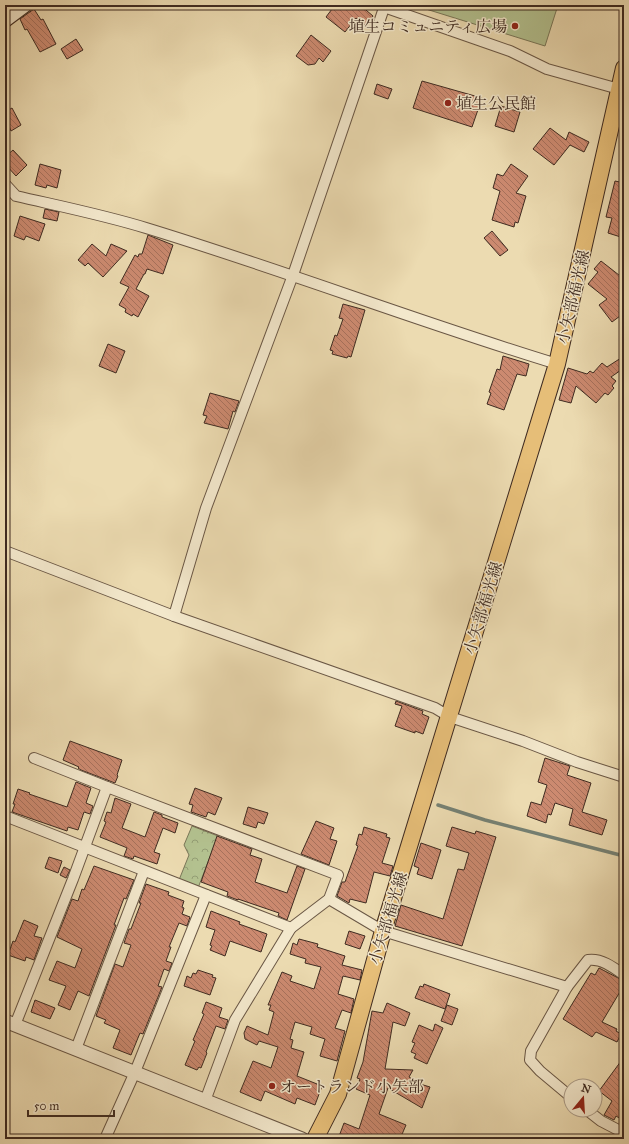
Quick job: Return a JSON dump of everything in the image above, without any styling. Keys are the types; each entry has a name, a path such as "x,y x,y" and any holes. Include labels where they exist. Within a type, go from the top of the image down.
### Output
{"main road":[{"path":"5,20 25,5"},
{"name":"小矢部福光線","path":"315,1139 338,1094 383,931 558,364 624,68"}],"street":[{"path":"174,616 206,508 293,276 385,6 510,51 548,69 619,89"},
{"path":"5,184 16,196 144,227 505,348 558,364"},
{"path":"5,551 174,616 435,708 450,716 523,741 577,762 624,777"},
{"path":"34,758 338,875 329,899 291,928 235,1020 205,1101"},
{"path":"107,787 85,848 10,1023 302,1139"},
{"path":"5,816 291,928"},
{"path":"76,1049 144,871"},
{"path":"105,1139 135,1072 206,895"},
{"path":"329,899 383,931 567,987"},
{"path":"563,1090 540,1071 530,1060 531,1051 567,987 588,960 596,959 624,975"},
{"path":"597,1118 624,1133"}],"green space":[{"name":"埴生コミュニティ広場","path":"413,5 558,5 545,46"},
{"path":"192,826 218,836 198,888 179,880 189,855 184,845"}],"building":[{"path":"335,5 360,5 373,16 366,26 356,18 345,32 326,17"},
{"path":"34,9 41,20 43,19 56,44 40,52 27,29 25,30 20,19"},
{"path":"311,35 331,51 323,62 319,58 315,64 308,65 296,56"},
{"path":"76,39 83,50 67,59 61,49"},
{"name":"埴生公民館","path":"422,81 482,98 472,127 413,108"},
{"path":"377,84 392,89 388,99 374,94"},
{"path":"501,106 520,112 514,132 495,126"},
{"path":"12,108 21,125 11,131 9,126 5,127 5,112"},
{"path":"550,128 566,140 569,132 589,142 584,152 570,145 554,165 533,149"},
{"path":"13,150 27,165 16,176 5,164 5,157"},
{"path":"40,164 61,170 57,188 47,185 46,188 35,185"},
{"path":"511,164 528,176 516,193 526,196 518,223 515,222 514,227 492,220 500,191 493,188 497,174 503,176"},
{"path":"615,181 624,183 624,238 608,233 612,218 606,217"},
{"path":"45,209 59,212 57,221 43,218"},
{"path":"20,216 45,224 39,241 26,236 24,240 14,236"},
{"path":"492,231 508,250 500,256 484,238"},
{"path":"148,235 173,245 163,274 147,269 136,289 149,296 138,317 133,314 132,316 125,312 126,309 119,305 129,287 120,283 135,255 138,257 139,254 142,254"},
{"path":"92,244 106,256 111,244 127,251 103,277 88,263 85,266 78,260"},
{"path":"601,261 624,279 624,313 612,322 599,305 607,299 588,284 598,272 594,269"},
{"path":"343,304 365,310 351,357 348,356 347,358 332,354 333,351 330,350 343,319 339,318"},
{"path":"108,344 125,351 116,373 99,366"},
{"path":"503,356 529,364 526,376 517,374 504,410 487,404 491,393 489,392 497,369 500,370"},
{"path":"624,356 624,368 611,377 616,381 612,386 614,388 608,395 605,393 596,403 576,386 571,403 559,400 568,368 587,374 590,371 593,373 602,363 607,367"},
{"path":"210,393 239,401 235,412 233,411 228,429 204,423 207,416 203,415"},
{"path":"396,701 423,711 422,714 429,717 423,734 415,731 415,733 395,726 402,706 395,704"},
{"path":"70,741 122,760 115,783 81,770 78,768 79,767 63,760"},
{"path":"545,758 570,766 567,775 591,783 582,812 607,820 602,835 569,825 573,809 555,803 551,815 548,814 546,823 527,816 531,802 541,805 547,785 538,782"},
{"path":"76,782 91,788 86,803 93,806 90,814 84,812 78,830 68,827 67,831 12,812 18,789 67,807"},
{"path":"195,788 222,798 215,815 208,812 206,817 191,812 193,805 189,804"},
{"path":"115,798 131,804 122,828 145,837 154,812 162,815 162,817 178,823 175,833 163,828 154,852 160,854 157,864 134,856 133,859 124,856 127,848 100,837 106,822 104,821 107,812 111,813"},
{"path":"248,807 268,813 264,824 258,822 256,828 243,824"},
{"path":"316,821 334,828 330,839 337,841 329,865 301,854"},
{"path":"364,827 387,834 386,837 390,838 382,863 393,866 390,876 374,872 366,903 350,899 349,903 337,896 342,882 345,882 358,846 356,845 359,834 362,835"},
{"path":"452,827 475,834 476,831 496,837 462,946 395,926 401,905 443,919 458,869 464,870 469,853 446,846"},
{"path":"217,836 252,849 250,855 262,859 255,882 287,893 297,866 305,869 287,920 278,916 279,913 227,896 228,892 201,882"},
{"path":"421,843 441,850 432,879 417,874 419,868 414,866"},
{"path":"49,857 62,861 58,873 45,868"},
{"path":"94,866 134,880 126,899 124,898 114,925 116,925 89,996 78,991 70,1010 58,1005 66,986 49,980 57,961 75,968 82,949 57,937 72,899 78,901 82,889 84,890"},
{"path":"64,867 70,870 66,878 60,875"},
{"path":"146,884 169,892 168,895 184,901 182,914 190,917 187,926 179,923 169,947 171,947 166,961 172,963 169,971 164,969 158,986 162,987 143,1034 140,1033 131,1055 113,1048 120,1030 104,1023 106,1020 96,1016 115,964 123,967 131,945 124,943 141,903 139,903"},
{"path":"211,911 240,922 239,924 267,934 261,952 230,941 225,956 210,950 212,946 210,945 215,930 206,927"},
{"path":"24,920 38,926 34,936 42,938 34,960 26,957 25,961 8,955 13,941 15,942"},
{"path":"349,931 365,936 360,949 345,944"},
{"path":"299,939 318,944 317,947 345,956 342,965 362,970 360,980 343,976 338,994 354,999 351,1013 342,1010 335,1028 345,1031 337,1061 320,1056 325,1039 310,1034 312,1027 295,1022 290,1039 293,1040 291,1048 304,1052 297,1076 322,1086 315,1105 297,1098 295,1104 265,1091 261,1101 240,1092 253,1061 271,1068 278,1047 259,1041 257,1045 245,1039 244,1033 247,1026 268,1035 274,1012 269,1010 271,1005 268,1005 282,972 292,976 290,981 314,989 321,967 305,963 306,959 290,954 293,943 297,945"},
{"path":"599,968 624,981 624,985 602,1022 617,1029 616,1031 621,1034 617,1042 596,1032 592,1037 563,1019 591,973 595,975"},
{"path":"198,970 213,975 212,977 216,978 210,995 184,986 187,976 191,978 193,973 196,974"},
{"path":"424,984 450,994 445,1009 415,998 420,986 423,987"},
{"path":"35,1000 55,1008 50,1019 31,1012"},
{"path":"206,1002 222,1008 219,1017 228,1020 225,1029 216,1026 201,1068 199,1067 197,1070 185,1065 195,1041 193,1040 204,1014 202,1013"},
{"path":"387,1003 410,1013 405,1026 393,1022 385,1069 413,1070 409,1077 420,1084 430,1087 422,1108 388,1088 379,1114 406,1125 400,1139 338,1139 344,1123 359,1129 370,1095 356,1089 360,1079 357,1078 363,1062 372,1011 383,1013"},
{"path":"447,1005 458,1009 452,1025 441,1021"},
{"path":"435,1024 443,1028 427,1064 414,1058 416,1054 411,1052 415,1043 412,1042 419,1025 433,1031"},
{"path":"624,1057 624,1121 616,1116 614,1120 604,1115 612,1101 603,1094 603,1086"}],"waterway":[{"path":"438,805 485,820 624,856"}],"place":[{"name":"埴生コミュニティ広場","path":"515,26"},
{"name":"埴生公民館","path":"448,103"},
{"name":"オートランド小矢部","path":"272,1086"}]}
